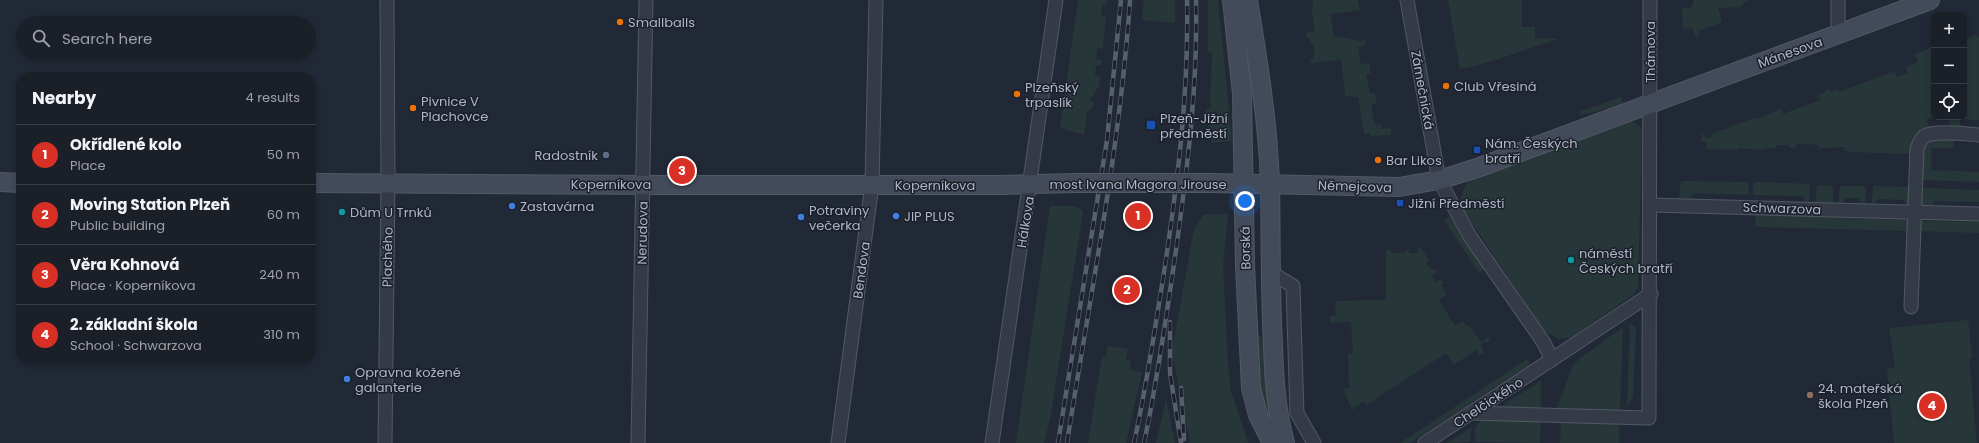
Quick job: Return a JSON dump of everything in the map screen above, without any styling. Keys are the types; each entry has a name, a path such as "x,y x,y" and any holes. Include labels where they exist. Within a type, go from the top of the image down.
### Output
{"street":[{"name":"Plachého","path":"385,443 388,182 387,0"},
{"name":"Nerudova","path":"638,443 646,0"},
{"name":"Bendova","path":"838,443 872,184 876,0"},
{"name":"Hálkova","path":"992,443 1056,0"},
{"name":"Borská","path":"1232,0 1242,94 1245,266 1251,388 1258,415 1272,443"},
{"name":"Borská","path":"1248,0 1259,65 1268,140 1270,183 1270,272 1277,415 1285,443"},
{"name":"Zámečnická","path":"1407,0 1439,180"},
{"name":"Thámova","path":"1650,0 1650,103"},
{"path":"1838,0 1838,34"},
{"name":"Mánesova","path":"1650,103 1930,0"},
{"path":"1470,413 1649,418 1650,294 1650,103 1480,167 1439,180 1471,238 1544,343 1552,360 1650,294"},
{"path":"1911,307 1917,150 1920,142 1925,136 1934,134 1979,135"},
{"name":"Němejcova","path":"1270,183 1399,187 1439,180"},
{"path":"0,182 16,183"},
{"name":"Koperníkova","path":"316,182 643,185 1030,184"},
{"name":"most Ivana Magora Jirouse","path":"1030,184 1270,183"},
{"name":"Schwarzova","path":"1650,205 1979,214"},
{"name":"Borská","path":"1270,272 1293,286 1297,413 1314,443"},
{"name":"Chelčického","path":"1425,443 1552,360"}],"shaded area":[{"path":"1078,0 1107,0 1107,5 1102,4 1101,16 1106,16 1103,49 1097,48 1096,59 1102,60 1101,65 1096,65 1095,76 1100,77 1099,86 1090,100 1095,104 1087,113 1084,135 1060,128"},
{"path":"1144,0 1175,0 1175,23 1142,20"},
{"path":"1208,0 1218,0 1232,141 1212,143 1205,111 1212,107 1210,103 1212,53 1208,52"},
{"path":"1312,0 1358,0 1360,10 1330,14 1334,36 1360,41 1365,40 1366,45 1358,47 1361,64 1369,63 1371,73 1366,75 1370,93 1375,93 1377,103 1371,105 1375,125 1381,124 1382,129 1391,128 1390,135 1370,136 1370,134 1364,134 1358,97 1345,96 1341,59 1311,64 1310,59 1314,58 1313,52 1315,52 1313,43 1311,43 1310,38 1307,38 1306,33 1315,31 1311,7 1314,7"},
{"path":"1448,0 1522,0 1522,27 1535,27 1535,38 1558,39 1498,60 1460,69"},
{"path":"1694,0 1749,0 1740,7 1718,8 1722,22 1699,31 1699,35 1696,36 1692,28 1683,29 1682,8 1691,8"},
{"path":"1967,35 1968,38 1976,35 1979,38 1979,120 1967,119"},
{"path":"1931,48 1931,118 1926,120 1931,129 1915,135 1909,154 1853,152 1845,151 1844,147 1819,148 1819,145 1808,144 1796,144 1795,148 1790,148 1789,145 1777,145 1776,148 1762,150 1738,148 1738,150 1706,149 1706,142 1701,141 1702,134 1707,139 1712,137 1712,134 1754,118 1759,118 1781,109 1783,114 1820,100 1819,95 1826,92 1825,90 1830,89 1831,92 1838,89 1839,92 1895,71 1897,77 1908,73 1906,67 1918,62 1915,54"},
{"path":"1621,97 1623,103 1607,109 1580,115 1579,112"},
{"path":"1948,120 1960,120 1959,121 1963,130 1953,130"},
{"path":"1625,121 1635,123 1642,130 1638,287 1634,294 1570,338 1559,339 1544,331 1462,208 1462,192 1472,179"},
{"path":"1933,138 1954,139 1953,148 1931,148 1931,170 1979,172 1979,182 1922,180 1923,144"},
{"path":"1681,181 1747,182 1749,184 1748,195 1694,193 1691,198 1679,198"},
{"path":"1756,182 1808,184 1810,187 1809,202 1804,201 1803,196 1753,195 1753,184"},
{"path":"1817,185 1833,186 1833,203 1815,202"},
{"path":"1840,186 1864,186 1866,188 1865,204 1860,203 1859,198 1845,198 1844,203 1838,203"},
{"path":"1873,186 1910,187 1911,205 1906,205 1904,200 1877,199 1875,203 1872,204"},
{"path":"1922,188 1979,190 1979,202 1934,201 1932,206 1920,206"},
{"path":"1050,206 1074,206 1081,209 1083,212 1051,413 1044,443 1016,443"},
{"path":"1228,214 1223,267 1228,364 1231,390 1248,443 1190,443 1172,351 1194,229 1204,215"},
{"path":"1756,215 1906,220 1908,223 1907,231 1758,227 1755,225"},
{"path":"1450,216 1485,269 1479,273 1444,220"},
{"path":"1919,221 1979,222 1979,233 1918,231"},
{"path":"1418,247 1420,247 1429,260 1426,263 1431,270 1435,269 1437,272 1432,276 1436,282 1441,279 1444,283 1441,285 1447,294 1439,300 1455,326 1463,321 1467,327 1469,326 1481,342 1490,336 1489,342 1483,342 1481,347 1484,352 1479,355 1476,350 1454,365 1446,353 1366,405 1364,401 1352,410 1343,389 1349,388 1348,354 1353,354 1351,322 1330,323 1330,317 1336,316 1335,301 1386,300 1386,250 1391,250 1391,253 1405,253 1405,250 1409,250 1409,253 1418,253"},
{"path":"1968,320 1972,358 1969,359 1977,443 1894,443 1887,368 1895,368 1889,328"},
{"path":"1630,323 1636,328 1633,397 1627,407"},
{"path":"1623,327 1620,411 1557,408 1573,365"},
{"path":"1257,335 1262,337 1276,431 1261,412"},
{"path":"1108,346 1128,349 1126,360 1131,361 1130,370 1142,372 1126,443 1088,443 1102,356 1106,357"},
{"path":"1527,359 1530,364 1410,443 1400,443"},
{"path":"1541,381 1541,407 1505,407 1504,404"},
{"path":"1166,400 1175,443 1156,443"},
{"path":"1483,418 1541,418 1540,443 1475,442 1475,428"},
{"path":"1561,420 1619,423 1619,443 1560,443"},
{"path":"1472,427 1470,442 1447,443"}],"railway":[{"path":"1058,443 1107,140 1121,0"},
{"path":"1067,443 1112,167 1130,0"},
{"path":"1134,443 1156,320 1177,175 1184,105 1187,0"},
{"path":"1144,443 1165,327 1191,129 1195,65 1196,0"},
{"path":"1170,322 1170,373 1181,443"},
{"path":"1181,388 1184,439"}],"place":[{"name":"Smallballs","path":"620,22"},
{"name":"Club Vřesiná","path":"1446,86"},
{"name":"Plzeňský trpaslík","path":"1017,94"},
{"name":"Pivnice V Plachovce","path":"413,108"},
{"name":"Plzeň-Jižní předměstí","path":"1151,125"},
{"name":"Nám. Českých bratří","path":"1477,150"},
{"name":"Radostník","path":"606,155"},
{"name":"Bar Likos","path":"1378,160"},
{"name":"Věra Kohnová","path":"682,171"},
{"name":"Jižní Předměstí","path":"1400,203"},
{"name":"Zastavárna","path":"512,206"},
{"name":"Dům U Trnků","path":"342,212"},
{"name":"JIP PLUS","path":"896,216"},
{"name":"Okřídlené kolo","path":"1138,216"},
{"name":"Potraviny večerka","path":"801,217"},
{"name":"náměstí Českých bratří","path":"1571,260"},
{"name":"Moving Station Plzeň","path":"1127,290"},
{"name":"Opravna kožené galanterie","path":"347,379"},
{"name":"24. mateřská škola Plzeň","path":"1810,395"},
{"name":"2. základní škola","path":"1932,406"}]}
